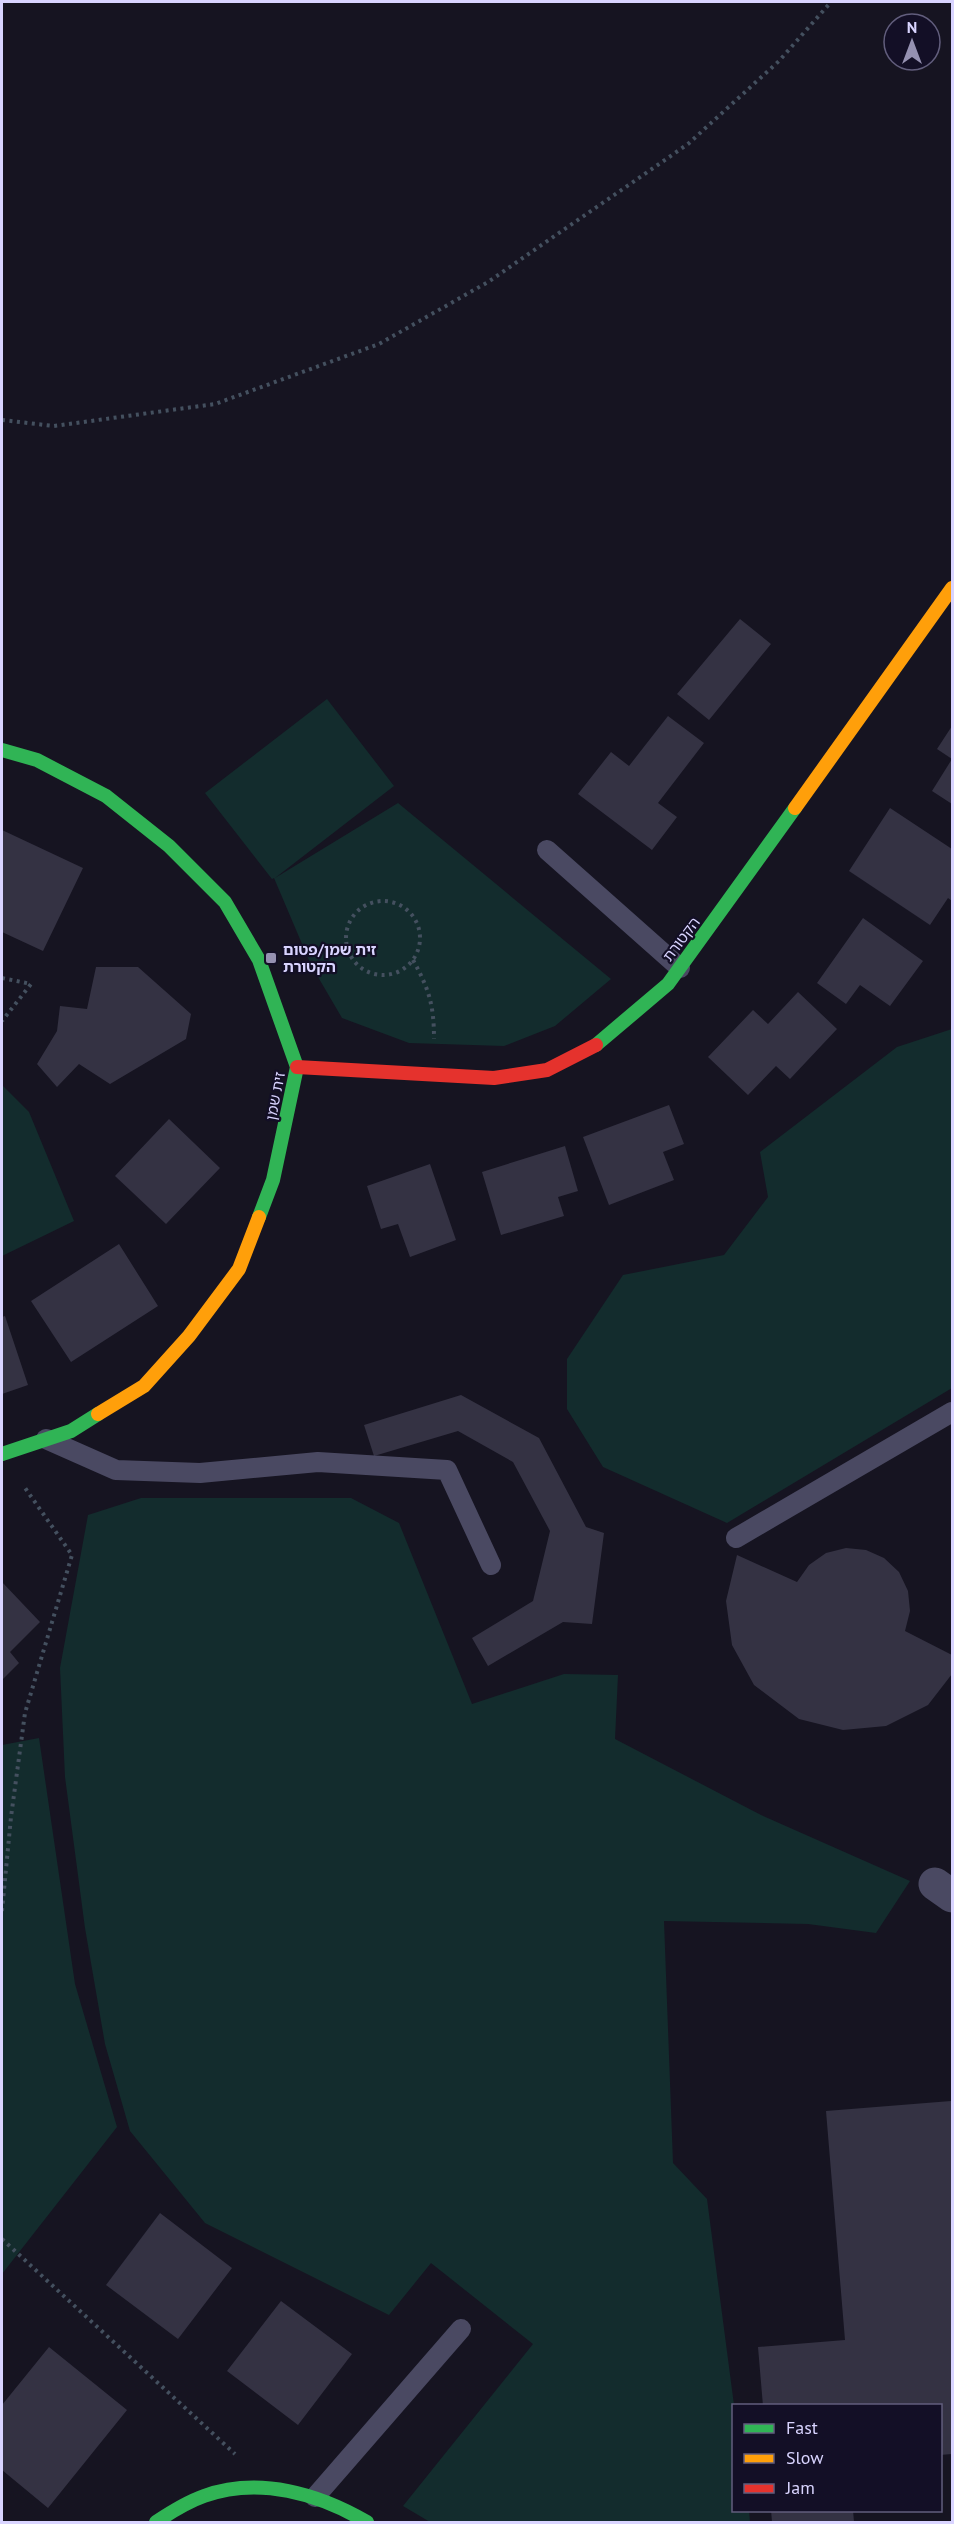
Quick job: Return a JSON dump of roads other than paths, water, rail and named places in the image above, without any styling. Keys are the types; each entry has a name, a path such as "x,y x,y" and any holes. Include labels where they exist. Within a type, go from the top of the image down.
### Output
{"street":[{"name":"הקטורת","path":"297,1067 494,1078 547,1070 592,1048 668,984 952,588"},
{"name":"זית שמן","path":"2,750 37,760 106,796 169,846 225,902 259,960 297,1067 273,1180 239,1269 189,1336 144,1386 71,1431 2,1454"},
{"path":"156,2523 180,2506 208,2494 239,2489 273,2489 315,2497 354,2514 367,2523"}],"lane":[{"path":"547,850 680,968"},
{"path":"736,1538 952,1412"},
{"path":"46,1439 116,1470 200,1473 318,1462 447,1470 491,1565"},
{"path":"315,2497 461,2330"}],"place":[{"name":"זית שמן/פטום הקטורת","path":"271,958"}]}
